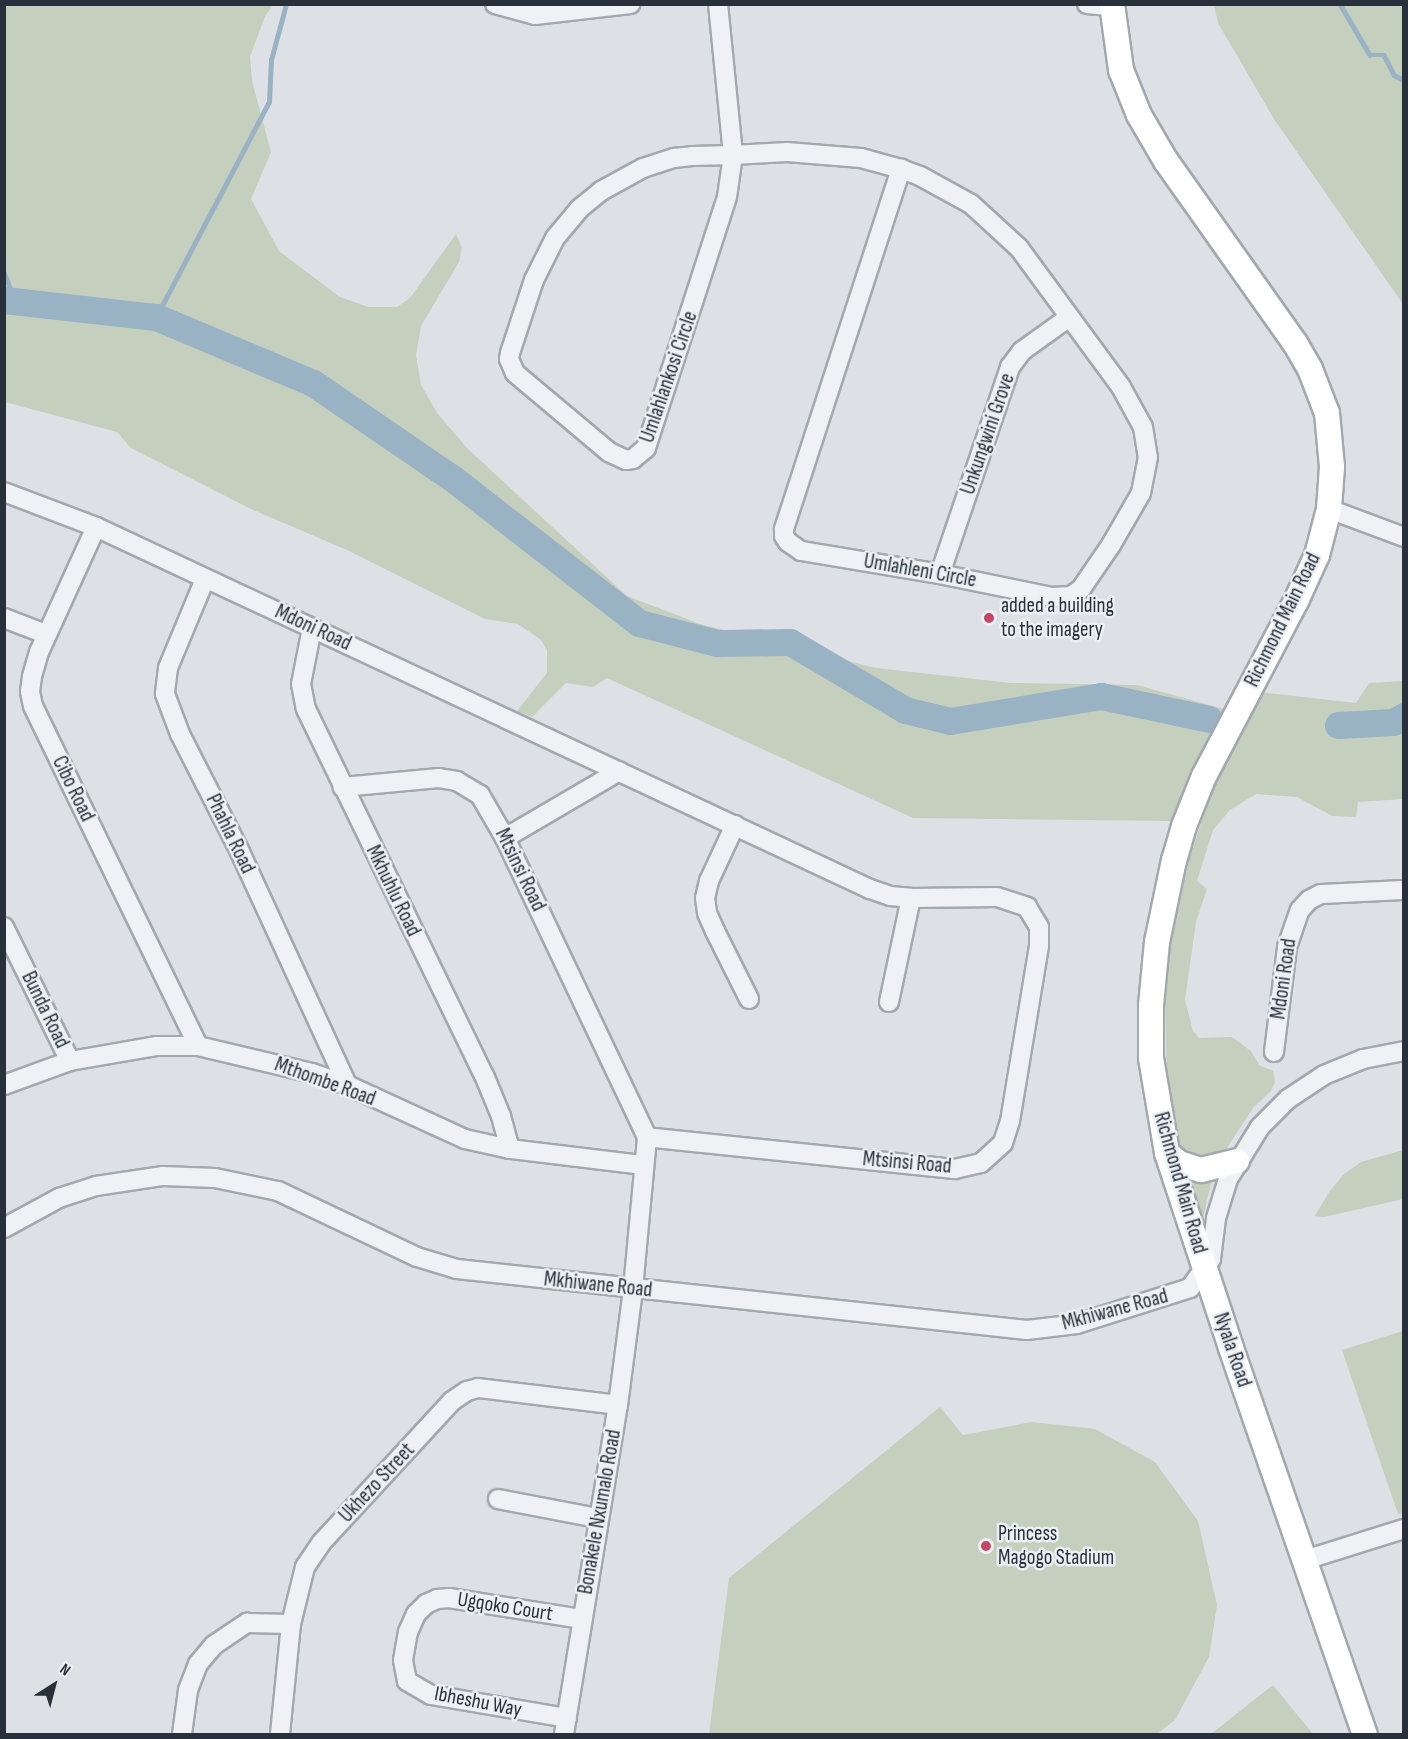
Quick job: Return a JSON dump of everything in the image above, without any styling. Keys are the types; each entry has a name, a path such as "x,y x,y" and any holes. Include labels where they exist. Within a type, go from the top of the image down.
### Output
{"main road":[{"name":"Richmond Main Road","path":"1112,5 1121,69 1146,126 1191,198 1285,328 1320,392 1331,440 1329,509 1312,567 1204,776 1184,826 1174,860 1157,942 1151,1006 1151,1058 1167,1153 1205,1271"},
{"path":"1167,1153 1179,1163 1201,1170 1237,1161"},
{"name":"Nyala Road","path":"1205,1271 1365,1734"}],"street":[{"path":"495,4 535,15 630,4"},
{"name":"Umlahlankosi Circle","path":"718,4 732,155 723,217 646,448 633,459 618,458 524,383 512,366 510,353 534,280 565,225 601,191 658,162 693,156 732,155"},
{"path":"1087,4 1112,5"},
{"name":"Umlahleni Circle","path":"732,155 786,152 841,156 901,169 953,192 991,220 1019,248 1068,318 1121,387 1143,427 1148,446 1147,467 1141,493 1134,508 1081,589 1066,598 801,550 788,542 784,536 784,529 901,169"},
{"name":"Unkungwini Grove","path":"940,574 1011,367 1022,351 1068,318"},
{"name":"Mdoni Road","path":"4,492 96,527 619,771"},
{"path":"1329,509 1404,537"},
{"name":"Cibo Road","path":"96,527 46,634 32,676 30,692 33,706 198,1046"},
{"name":"Phahla Road","path":"205,579 168,668 165,694 180,734 240,852 347,1085"},
{"path":"4,618 46,634"},
{"name":"Mkhuhlu Road","path":"312,628 301,684 302,698 342,787 484,1075 501,1116 510,1149"},
{"path":"505,838 619,771"},
{"name":"Mtsinsi Road","path":"342,787 439,778 457,781 480,795 505,838 647,1137 955,1169 981,1163 997,1152 1007,1133 1010,1121 1039,946 1039,927 1027,907 1014,900 997,897 911,898 890,896 870,890 619,771"},
{"path":"735,825 709,881 705,898 707,913 714,931 749,999"},
{"name":"Mdoni Road","path":"1274,1052 1287,947 1300,910 1309,900 1321,894 1404,890"},
{"path":"889,1002 911,898"},
{"name":"Bunda Road","path":"4,927 70,1061"},
{"name":"Mthombe Road","path":"4,1085 70,1061 156,1046 198,1046 267,1061 347,1085 465,1139 510,1149 643,1165"},
{"path":"1205,1271 1211,1258 1221,1198 1237,1161 1273,1112 1306,1086 1353,1062 1404,1051"},
{"path":"633,1289 647,1137"},
{"name":"Mkhiwane Road","path":"4,1228 59,1198 96,1185 163,1176 215,1178 278,1191 417,1257 457,1269 1027,1330 1077,1324 1175,1294 1190,1288 1205,1271"},
{"name":"Bonakele Nxumalo Road","path":"566,1726 618,1405 633,1289"},
{"name":"Ukhezo Street","path":"280,1734 291,1624 304,1567 313,1554 452,1401 478,1388 618,1405"},
{"path":"498,1499 598,1518"},
{"path":"1305,1560 1404,1529"},
{"name":"Ugqoko Court","path":"408,1632 416,1614 426,1604 437,1599 463,1600 582,1619"},
{"path":"182,1734 188,1690 198,1664 214,1645 232,1630 247,1623 291,1624"},
{"name":"Ibheshu Way","path":"408,1632 403,1660 407,1681 418,1690 566,1726"}],"green space":[{"path":"4,5 273,5 265,16 250,57 252,81 271,152 251,199 279,251 340,297 368,307 397,307 410,298 456,234 462,248 459,262 421,326 416,355 421,385 437,413 468,449 627,596 700,624 876,668 1011,683 1137,685 1224,709 1202,750 1171,821 913,818 607,678 593,687 566,683 532,717 517,711 547,673 547,650 541,640 518,624 485,619 347,550 251,509 131,448 117,432 5,402"},
{"path":"1214,5 1403,5 1403,304 1274,119 1218,23"},
{"path":"1403,681 1403,799 1358,802 1356,817 1332,816 1297,797 1256,794 1230,810 1213,830 1197,881 1207,889 1196,922 1185,1000 1193,1031 1199,1038 1232,1037 1251,1051 1259,1065 1273,1071 1275,1082 1271,1091 1253,1108 1223,1154 1199,1161 1181,1151 1176,1132 1167,1079 1165,996 1171,941 1189,860 1219,769 1259,692 1356,703 1369,683"},
{"path":"1403,1150 1403,1199 1324,1217 1315,1216 1329,1192 1343,1175 1361,1162"},
{"path":"1214,1176 1211,1184 1202,1222 1189,1178"},
{"path":"1403,1331 1404,1513 1398,1514 1342,1350"},
{"name":"Princess Magogo Stadium","path":"940,1407 963,1435 1032,1422 1095,1429 1155,1462 1198,1521 1217,1605 1209,1657 1175,1720 1157,1734 709,1734 729,1578"},
{"path":"1273,1685 1313,1734 1211,1734"}],"waterway":[{"path":"156,317 269,102 271,60 286,4"},
{"path":"1340,4 1370,55 1384,55 1394,75 1404,80"},
{"path":"4,272 15,301"},
{"path":"4,300 156,317 313,383 452,478 639,623 717,643 790,642 905,710 950,721 1101,696 1209,719"},
{"path":"1338,725 1393,722 1404,716"}],"place":[{"name":"added a building to the imagery","path":"989,618"},
{"name":"Princess Magogo Stadium","path":"986,1546"}]}
